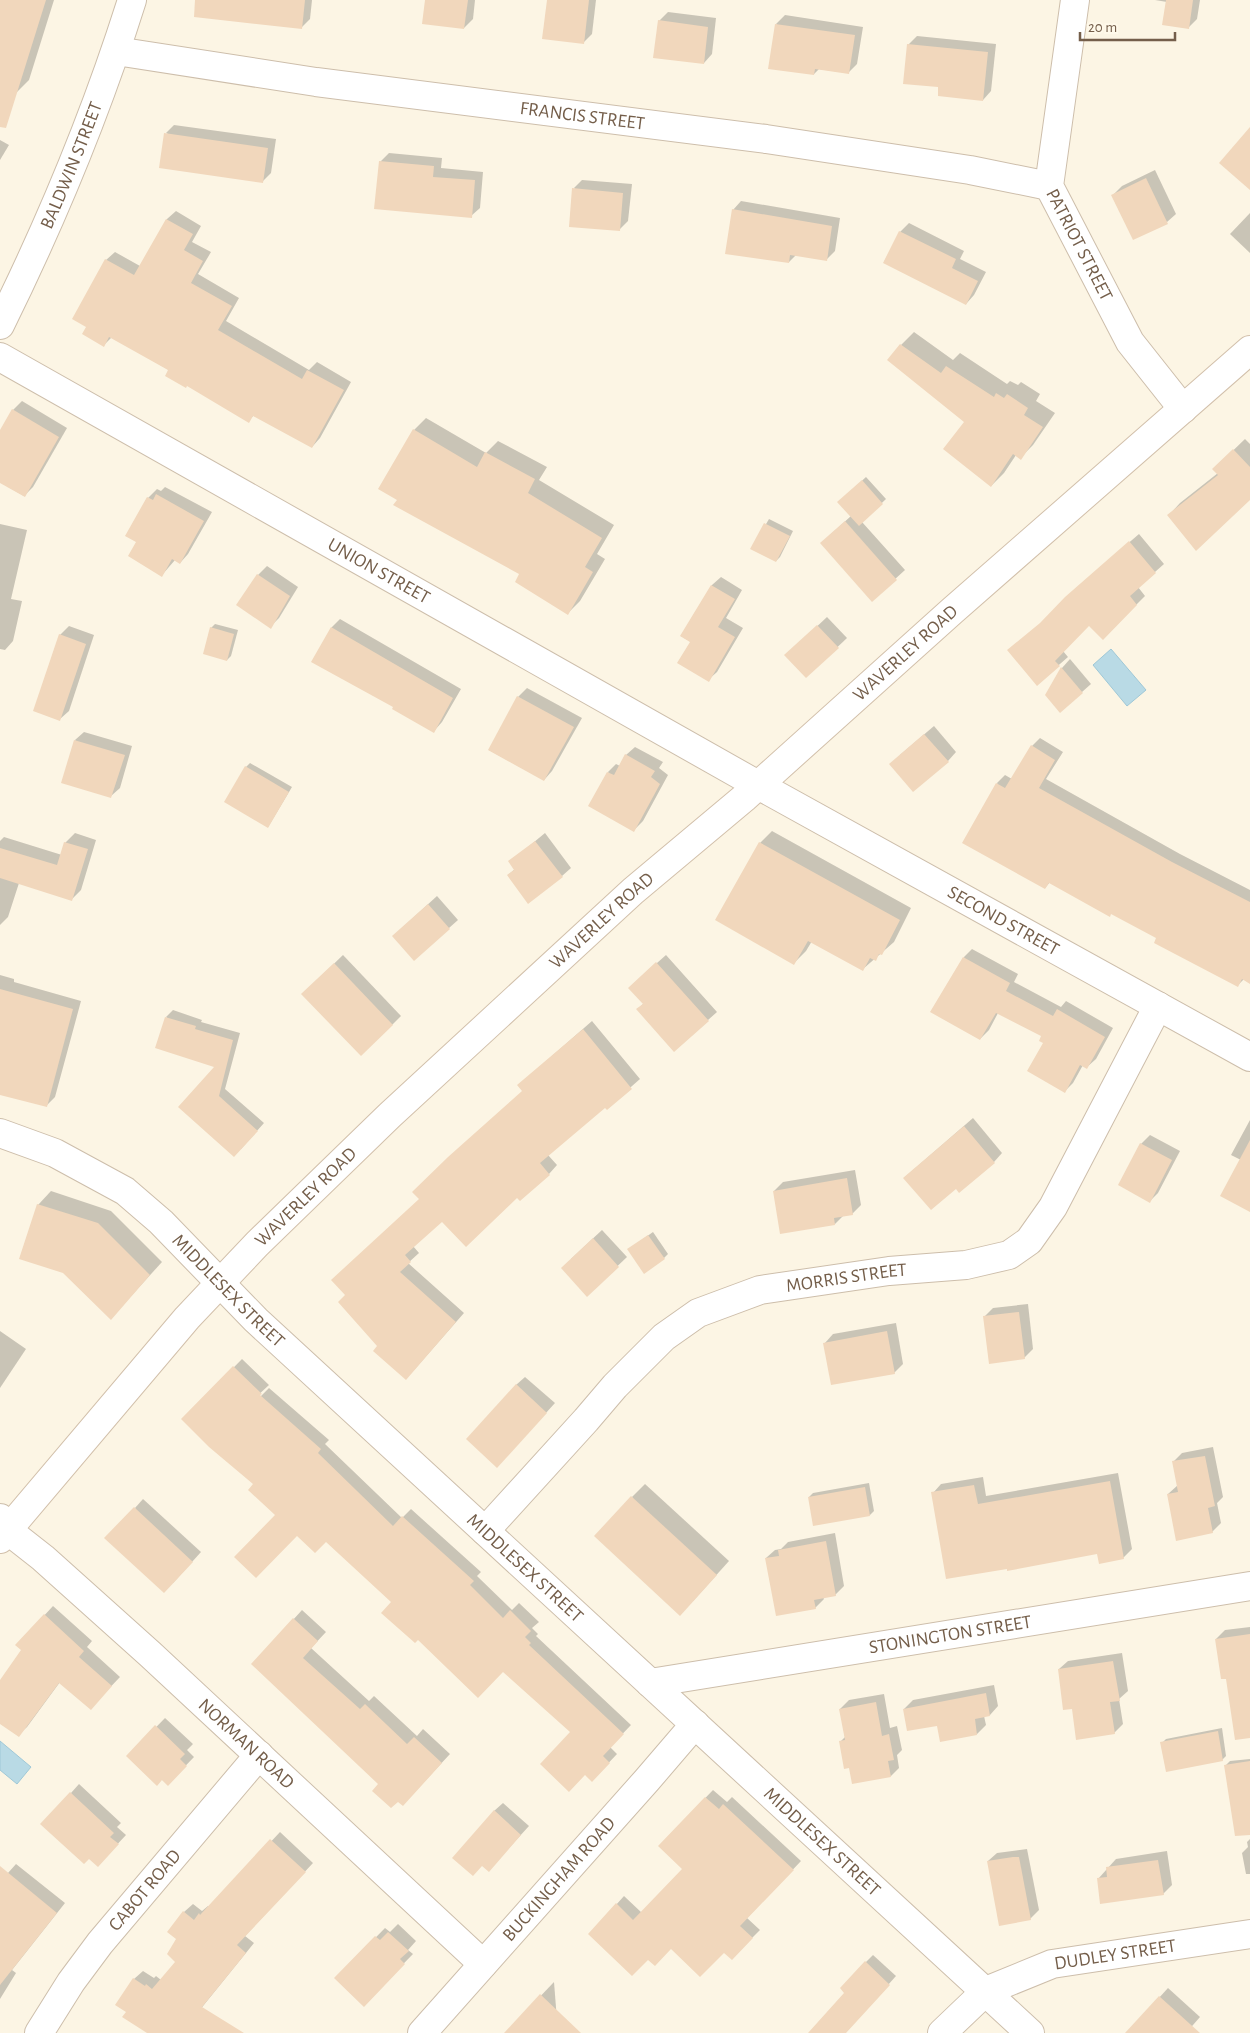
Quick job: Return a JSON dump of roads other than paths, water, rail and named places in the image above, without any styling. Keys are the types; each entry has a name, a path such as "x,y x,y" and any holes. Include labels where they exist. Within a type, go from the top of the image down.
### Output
{"street":[{"name":"BALDWIN STREET","path":"0,325 50,215 116,51 132,0"},
{"name":"PATRIOT STREET","path":"1075,0 1048,186 1130,342 1182,409"},
{"name":"FRANCIS STREET","path":"116,51 316,82 766,139 970,170 1048,186"},
{"name":"WAVERLEY ROAD","path":"2,1529 187,1318 257,1244 390,1114 626,897 758,785 952,611 1250,350"},
{"name":"UNION STREET","path":"0,357 758,785"},
{"name":"SECOND STREET","path":"758,785 1250,1058"},
{"name":"MORRIS STREET","path":"485,1531 615,1386 664,1337 698,1313 760,1290 889,1271 966,1265 1009,1256 1029,1242 1054,1208 1158,1006"},
{"name":"MIDDLESEX STREET","path":"0,1133 55,1153 125,1191 161,1222 256,1320 1030,2033"},
{"name":"NORMAN ROAD","path":"2,1529 43,1558 150,1654 483,1964"},
{"name":"STONINGTON STREET","path":"650,1683 1250,1586"},
{"name":"BUCKINGHAM ROAD","path":"422,2033 641,1788 695,1724"},
{"name":"CABOT ROAD","path":"39,2033 70,1982 100,1943 259,1755"},
{"name":"DUDLEY STREET","path":"986,1991 1052,1964 1250,1934"},
{"path":"942,2033 986,1991"}],"water":[{"path":"1111,649 1146,690 1127,706 1093,665"},
{"path":"0,1741 31,1767 17,1784 0,1770"}]}
